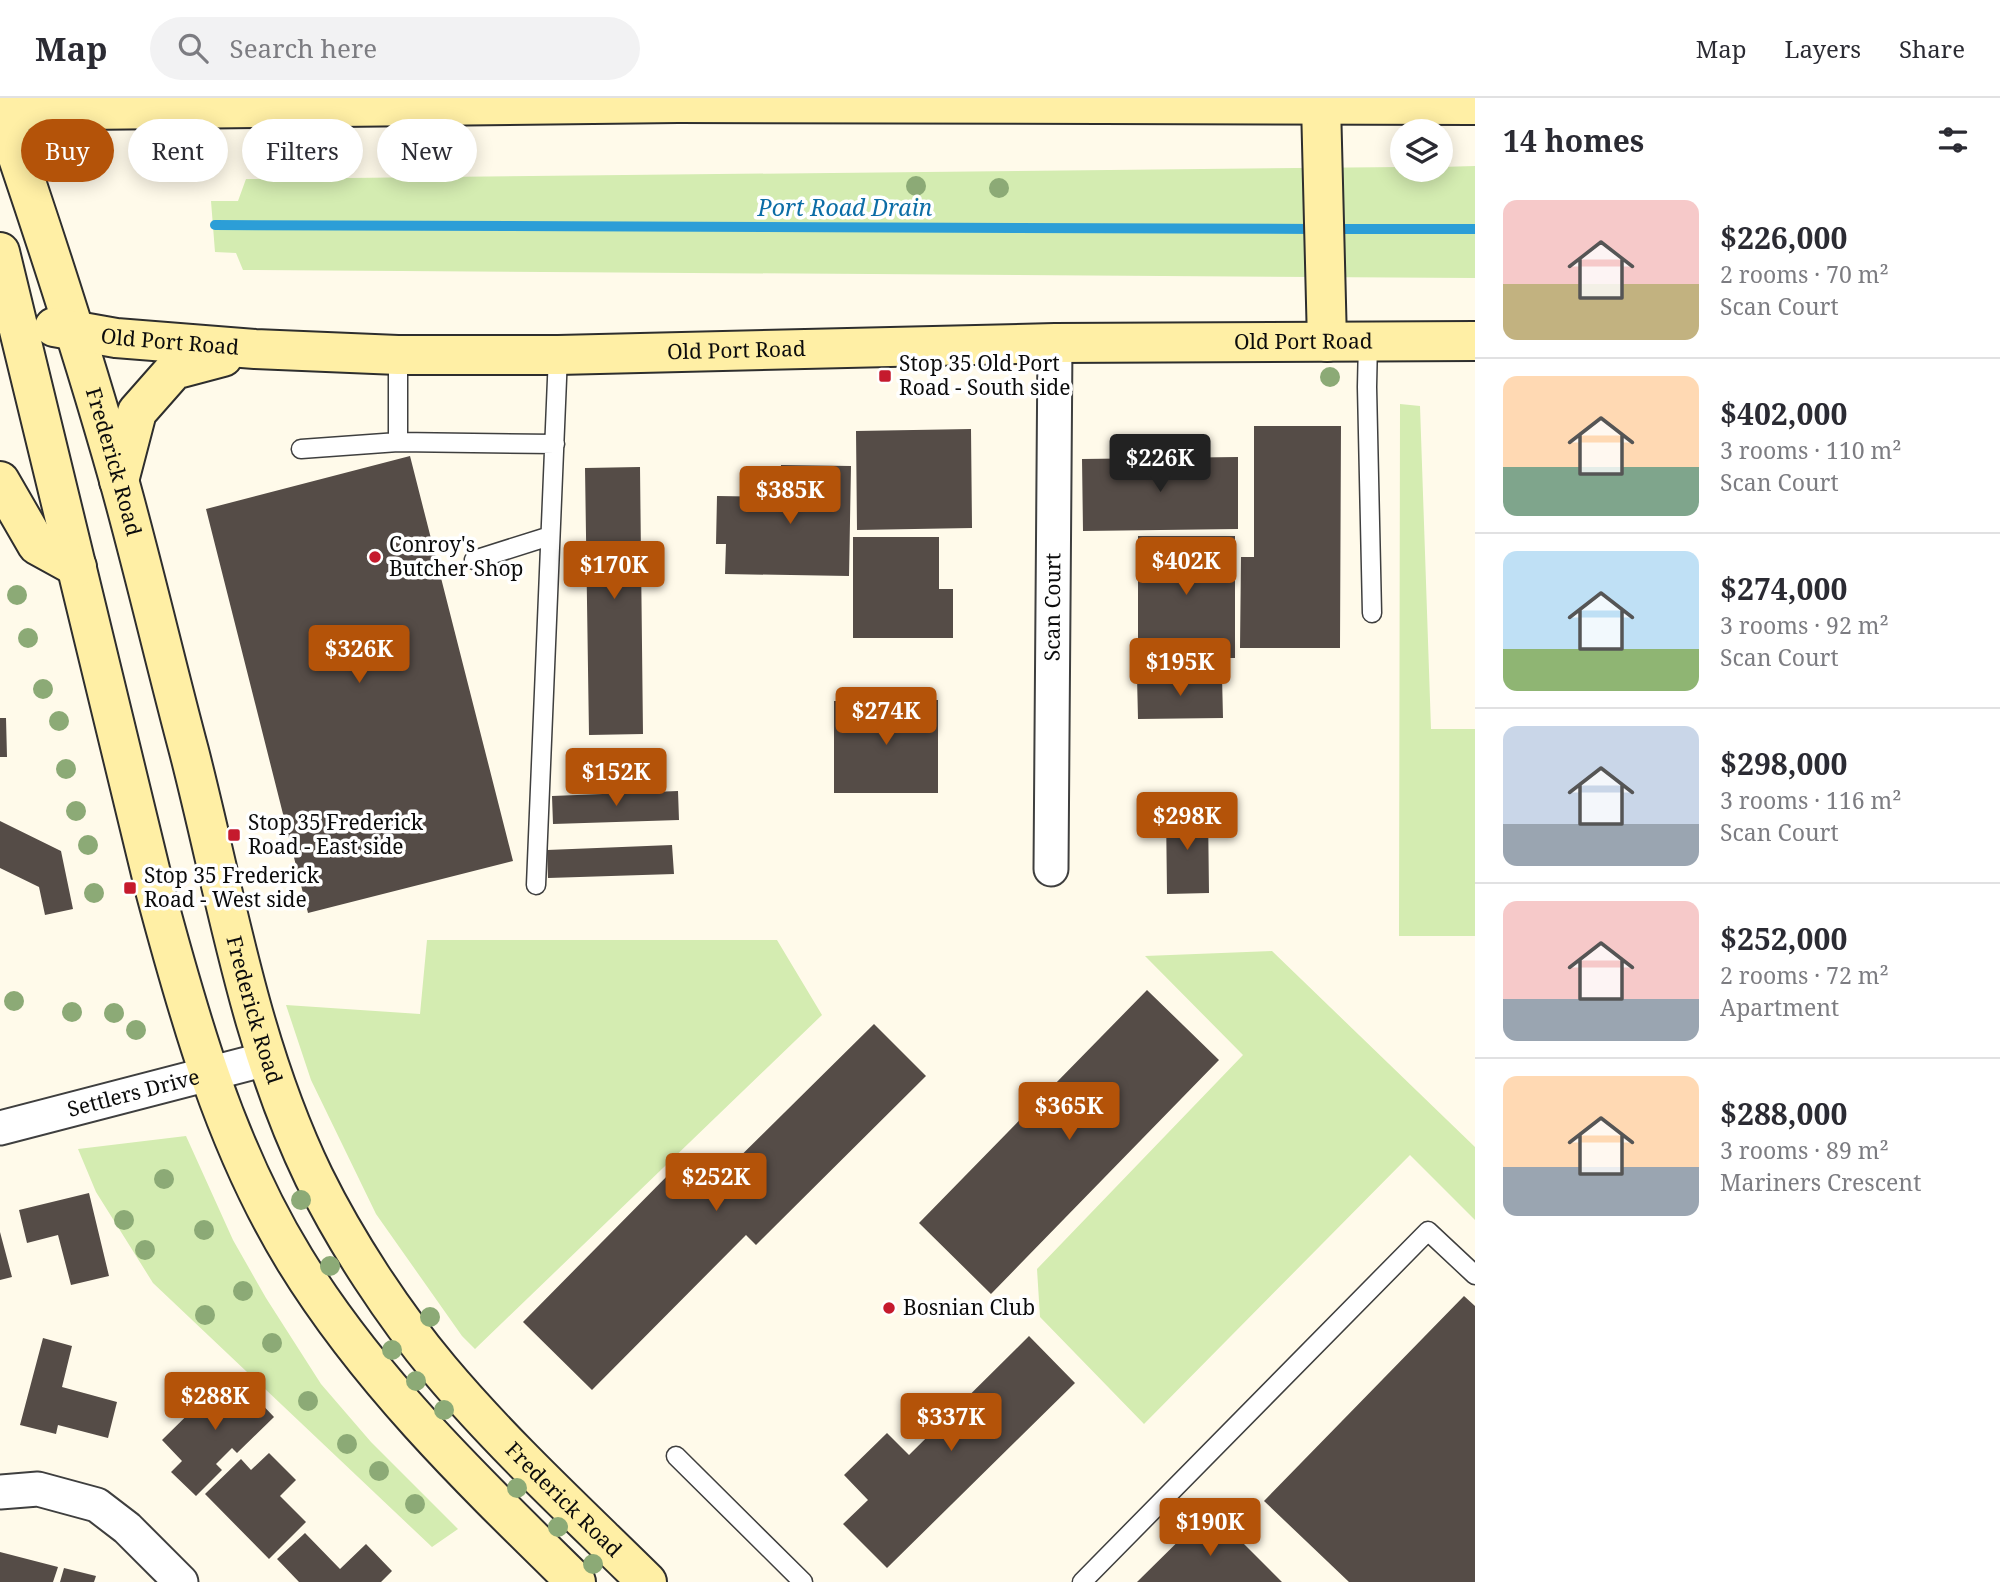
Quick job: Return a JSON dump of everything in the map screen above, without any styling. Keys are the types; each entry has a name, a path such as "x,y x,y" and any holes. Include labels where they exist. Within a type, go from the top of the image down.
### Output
{"main road":[{"path":"4,128 678,101 1475,105"},
{"path":"1321,104 1327,342"},
{"name":"Frederick Road","path":"4,128 75,330 119,481 200,794 241,970 266,1059 293,1130 316,1180 380,1288 439,1369 522,1458 647,1582"},
{"path":"0,252 10,321 77,567 180,984 209,1075 241,1155 267,1210 295,1259 326,1306 394,1395 576,1582"},
{"name":"Old Port Road","path":"10,321 116,338 255,349 398,355 558,355 1055,343 1475,341"},
{"path":"119,481 137,412 174,370 255,349"},
{"path":"0,481 37,545 77,567"}],"street":[{"name":"Scan Court","path":"1051,869 1055,343"},
{"name":"Settlers Drive","path":"0,1128 266,1059"},
{"path":"0,1492 38,1489 97,1505 127,1528 181,1582"}],"lane":[{"path":"1368,340 1372,613"},
{"path":"398,355 398,442"},
{"path":"536,886 558,355"},
{"path":"301,450 398,442 555,444"},
{"path":"474,560 551,536"},
{"path":"1082,1582 1428,1231 1475,1275"},
{"path":"676,1456 803,1582"}],"green space":[{"path":"1475,166 1475,278 243,270 236,253 215,252 211,201 238,201 245,182 363,182 363,178 377,178 377,182 477,182 477,177 1390,167 1390,182 1453,182 1453,167"},
{"path":"1400,404 1420,406 1431,729 1475,729 1475,936 1399,936"},
{"path":"427,940 777,940 822,1015 475,1349 462,1336 376,1214 311,1080 286,1005 420,1014"},
{"path":"1272,951 1475,1147 1475,1220 1410,1155 1144,1424 1040,1317 1037,1269 1243,1055 1145,956"},
{"path":"186,1136 233,1240 321,1384 371,1442 458,1529 432,1547 153,1283 96,1192 78,1149"}],"building":[{"path":"1254,426 1341,426 1340,648 1240,648 1241,557 1254,557"},
{"path":"971,429 972,528 857,530 856,431"},
{"path":"410,456 513,861 308,913 206,509"},
{"path":"1238,457 1238,529 1083,531 1082,459"},
{"path":"781,465 851,466 849,576 725,574 726,544 716,544 717,496 780,497"},
{"path":"640,467 643,734 589,735 585,468"},
{"path":"1138,536 1235,536 1235,658 1138,658"},
{"path":"853,537 939,537 939,589 953,589 953,638 853,638"},
{"path":"1222,676 1223,718 1138,719 1137,677"},
{"path":"938,700 938,793 834,793 834,701"},
{"path":"0,718 6,718 7,757 0,757"},
{"path":"678,791 679,820 553,824 552,796"},
{"path":"1166,810 1208,810 1209,893 1167,894"},
{"path":"0,821 61,851 73,909 45,915 39,887 0,868"},
{"path":"672,845 674,874 548,878 547,850"},
{"path":"1147,990 1219,1060 991,1294 919,1223"},
{"path":"874,1024 926,1076 756,1245 746,1235 592,1390 523,1322 677,1166 704,1192"},
{"path":"89,1193 109,1276 71,1285 58,1235 27,1243 19,1210"},
{"path":"0,1232 12,1277 0,1280"},
{"path":"1464,1296 1475,1306 1475,1582 1349,1582 1264,1501"},
{"path":"1029,1336 1075,1383 887,1568 843,1524 868,1500 844,1475 887,1433 909,1455"},
{"path":"43,1338 72,1346 62,1387 117,1402 108,1438 58,1425 56,1434 20,1425"},
{"path":"231,1372 274,1417 237,1453 232,1448 216,1464 222,1470 196,1496 171,1472 182,1461 162,1440"},
{"path":"269,1453 296,1480 280,1496 306,1522 269,1559 205,1494 241,1459 251,1470"},
{"path":"1210,1510 1282,1582 1137,1582"},
{"path":"305,1533 340,1569 366,1544 392,1571 381,1582 299,1582 277,1559"},
{"path":"0,1552 58,1567 53,1582 0,1582"},
{"path":"64,1568 96,1576 94,1582 60,1582"}],"waterway":[{"name":"Port Road Drain","path":"215,225 1317,229"},
{"name":"Port Road Drain","path":"1332,229 1475,229"}],"place":[{"name":"Stop 35 Old Port Road - South side","path":"885,376"},
{"name":"Conroy's Butcher Shop","path":"375,557"},
{"name":"Stop 35 Frederick Road - East side","path":"234,835"},
{"name":"Stop 35 Frederick Road - West side","path":"130,888"},
{"name":"Bosnian Club","path":"889,1308"}]}
